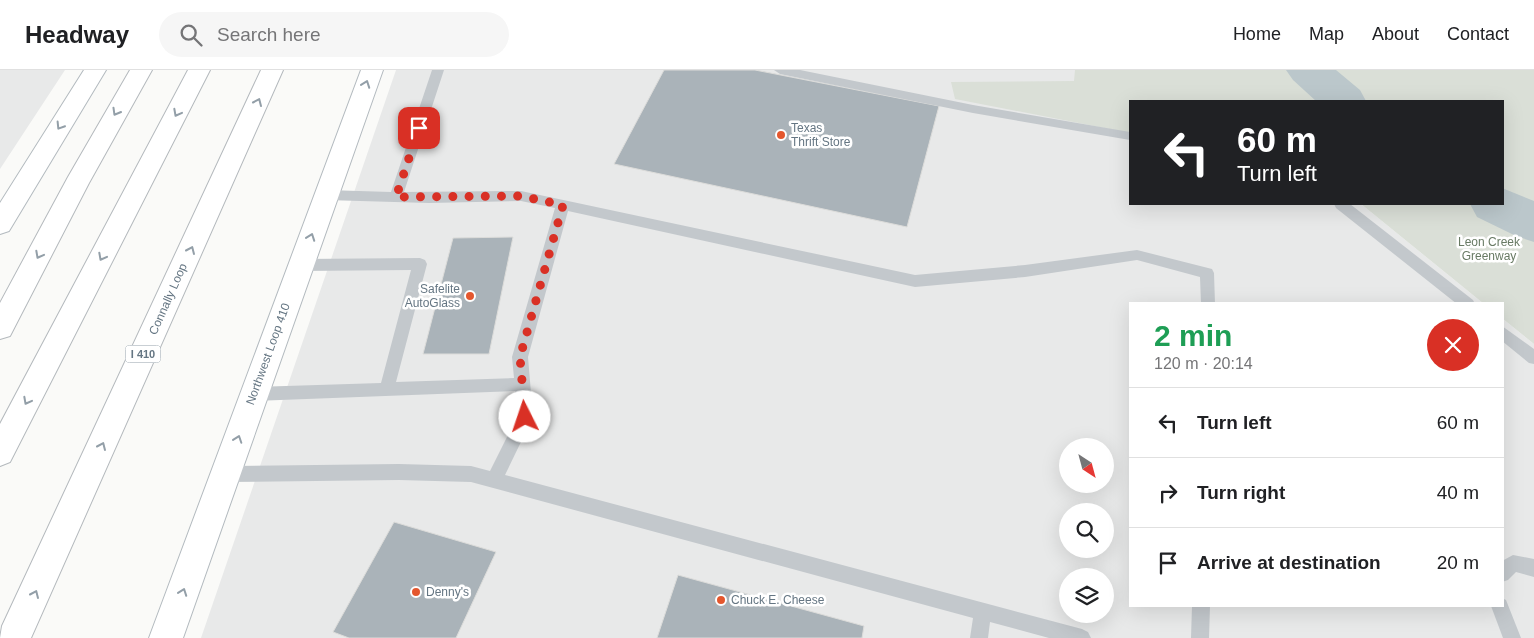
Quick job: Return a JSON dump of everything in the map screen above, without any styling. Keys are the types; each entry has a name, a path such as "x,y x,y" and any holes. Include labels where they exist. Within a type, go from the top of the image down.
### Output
{"main road":[{"path":"0,224 95,70"},
{"path":"0,328 140,70"},
{"path":"0,453 199,70"},
{"name":"Connally Loop","path":"14,638 272,70"},
{"name":"Northwest Loop 410","path":"166,638 372,70"}],"lane":[{"path":"396,197 438,70"},
{"path":"780,70 973,109 1129,136"},
{"path":"326,194 396,197 521,196 915,281 1025,271 1137,254 1207,273 1208,302"},
{"path":"494,480 525,417 520,357 563,205"},
{"path":"1342,205 1465,302"},
{"path":"301,265 420,264 387,389"},
{"path":"1504,334 1534,358"},
{"path":"254,394 523,384"},
{"path":"226,474 399,472 472,474 1082,638"},
{"path":"1504,572 1513,563 1534,568"},
{"path":"1200,638 1201,607"},
{"path":"1500,607 1512,638"},
{"path":"979,638 983,612"}],"shaded area":[{"path":"0,70 65,70 0,169"},
{"path":"396,70 1139,70 1129,100 1129,205 1362,205 1482,302 1129,302 1129,607 1504,607 1504,320 1534,344 1534,638 201,638"}],"green space":[{"name":"Leon Creek Greenway","path":"1075,70 1534,70 1534,344 1504,320 1504,302 1482,302 1362,205 1504,205 1504,100 1129,100 1129,133 955,99 951,82 1074,81"}],"building":[{"name":"Texas Thrift Store","path":"664,70 755,70 939,106 907,227 614,164"},
{"name":"Safelite AutoGlass","path":"513,237 489,354 423,354 453,238"},
{"name":"Denny's","path":"394,522 496,552 456,638 349,638 333,632"},
{"name":"Chuck E. Cheese","path":"678,575 864,626 862,638 657,638"}],"waterway":[{"path":"1308,70 1343,100"},
{"path":"1496,205 1534,223"}],"place":[{"name":"Texas Thrift Store","path":"781,135"},
{"name":"Safelite AutoGlass","path":"470,296"},
{"name":"Denny's","path":"416,592"},
{"name":"Chuck E. Cheese","path":"721,600"}],"route":[{"path":"419,128 396,197 521,196 563,205 520,357 525,417"}]}
